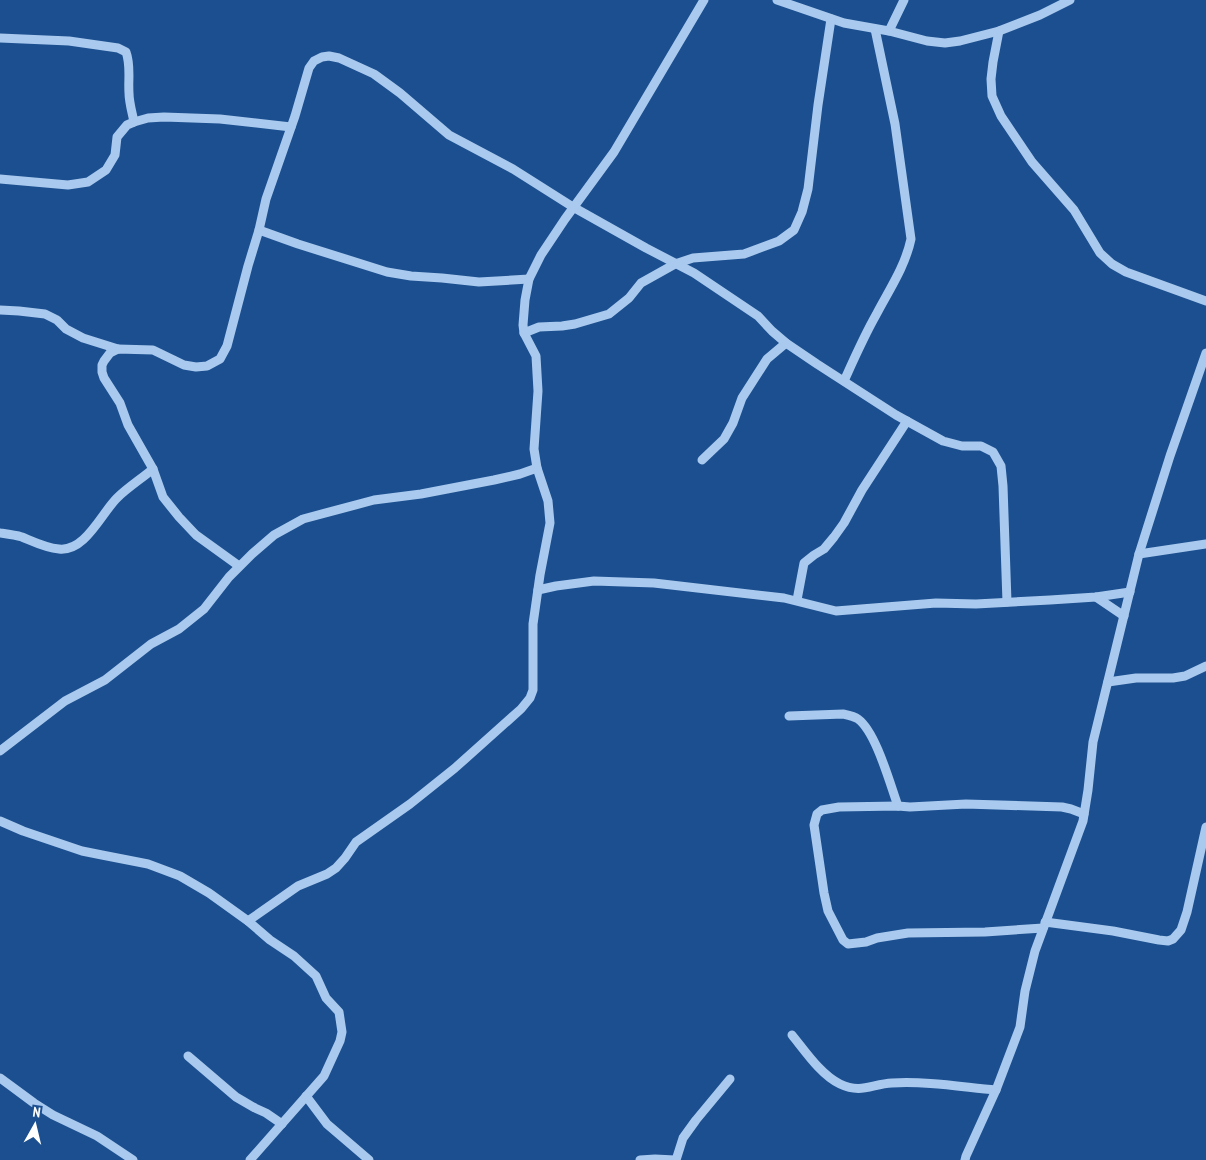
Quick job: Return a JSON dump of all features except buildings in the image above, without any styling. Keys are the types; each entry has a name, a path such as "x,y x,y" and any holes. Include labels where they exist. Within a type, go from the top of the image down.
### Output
{"street":[{"path":"248,921 298,886 327,874 336,868 356,842 410,804 455,768 521,709 530,698 533,690 533,624 550,523 548,501 537,468 534,449 538,390 537,362 536,356 524,333 523,325 529,279 541,255 614,152 704,0"},
{"path":"777,0 797,3 832,20 889,31 927,41 945,43 999,31 1040,15 1070,0"},
{"path":"889,31 904,0"},
{"path":"524,333 539,327 575,324 609,314 628,298 641,283 675,264 693,258 744,254 779,241 794,230 802,212 808,189 818,105 832,20"},
{"path":"844,381 875,316 900,272 911,238 895,124 875,29"},
{"path":"999,31 991,79 992,96 1001,116 1032,162 1074,210 1100,253 1112,264 1126,272 1206,301"},
{"path":"0,38 69,41 118,48 126,52 129,77 128,95 134,122"},
{"path":"0,310 45,314 83,338 118,349 153,350 184,365 207,366 220,359 227,346 266,199 291,127 308,68 314,61 322,57 339,58 374,74 449,134 514,169 574,208 694,273 758,316 786,343 907,421 943,440 962,446 981,446 993,452 1001,466 1007,602"},
{"path":"0,179 68,185 88,182 106,170 115,155 117,137 127,125 148,118 220,119 291,127"},
{"path":"259,230 388,272 479,282 529,279"},
{"path":"702,460 724,438 733,423 742,398 767,359 786,343"},
{"path":"118,349 110,353 104,361 102,372 120,403 128,425 153,469 163,497 196,535 239,566"},
{"path":"965,1160 996,1090 1020,1027 1025,991 1035,952 1083,821 1093,742 1139,554 1170,456 1206,353"},
{"path":"797,600 804,563 824,549 844,523 862,490 907,421"},
{"path":"0,751 65,701 105,680 151,644 179,629 204,609 228,577 239,566 274,536 303,519 374,500 420,494 494,480 537,468"},
{"path":"0,533 20,536 43,546 60,550 71,547 96,527 117,498 153,469"},
{"path":"1139,554 1206,544"},
{"path":"538,590 594,582 654,583 784,598 836,611 936,603 976,604 1096,597 1130,592"},
{"path":"1096,597 1124,616"},
{"path":"1108,682 1136,678 1173,678 1185,676 1206,666"},
{"path":"789,716 843,714 859,720 870,733 878,749 898,806"},
{"path":"1084,814 1071,809 1049,806 966,804 910,807 839,807 822,810 817,814 814,826 828,911 843,940 848,944 908,933 986,932 1044,925 1113,931 1168,941 1173,939 1181,930 1187,912 1206,827"},
{"path":"0,821 82,851 148,864 180,876 209,893 248,921 270,940 294,956 316,976 326,998 340,1012 342,1032 340,1042 324,1076 250,1160"},
{"path":"792,1035 833,1080 851,1088 864,1089 892,1083 996,1090"},
{"path":"188,1056 236,1097 282,1124"},
{"path":"0,1078 53,1115 97,1136 132,1160"},
{"path":"640,1160 676,1160 683,1138 730,1079"},
{"path":"306,1096 327,1124 369,1160"}]}
